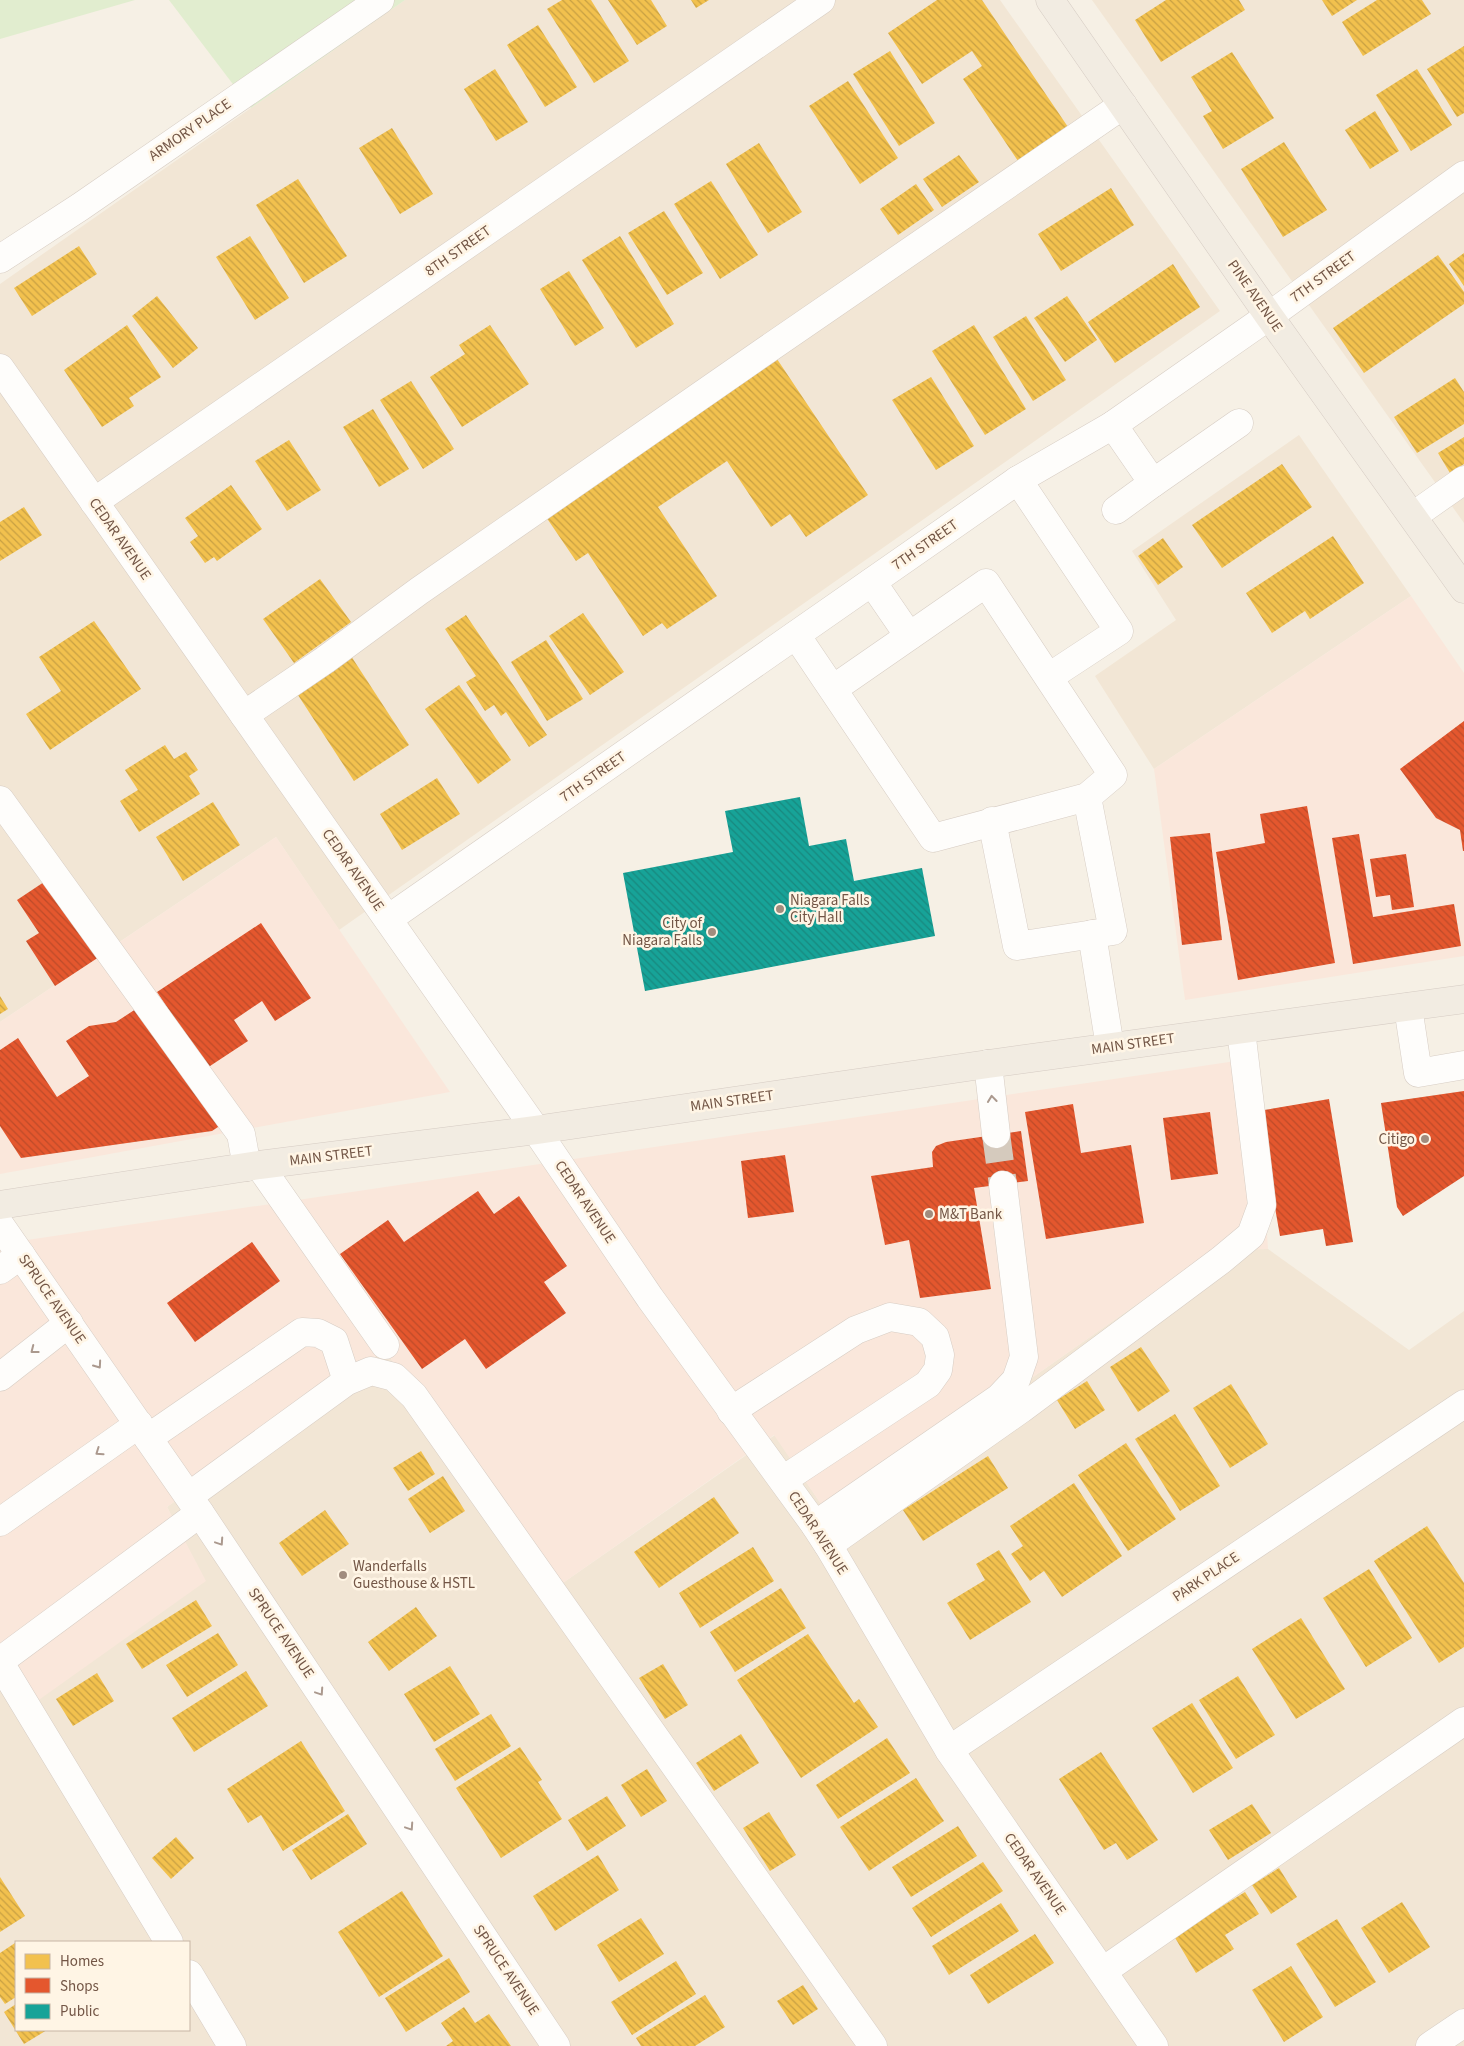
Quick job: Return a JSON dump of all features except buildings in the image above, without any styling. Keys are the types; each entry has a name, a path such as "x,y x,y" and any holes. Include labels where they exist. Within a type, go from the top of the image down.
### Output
{"main road":[{"name":"PINE AVENUE","path":"1050,0 1269,316 1464,588"},
{"name":"MAIN STREET","path":"0,1205 253,1166 536,1130 988,1064 1464,999"}],"street":[{"name":"ARMORY PLACE","path":"0,259 80,207 380,0"},
{"name":"8TH STREET","path":"94,502 821,0"},
{"path":"244,715 757,356 1123,105"},
{"name":"7TH STREET","path":"388,919 1018,480 1113,425 1269,316 1464,175"},
{"name":"CEDAR AVENUE","path":"0,368 536,1130 650,1298 821,1535 948,1750 1154,2046"},
{"path":"1116,510 1239,423"},
{"path":"1113,425 1154,483"},
{"path":"1018,480 1119,631 1048,677"},
{"path":"1413,516 1464,480"},
{"path":"872,582 909,636"},
{"path":"796,635 933,838 1087,797 1113,774 986,583 833,689"},
{"path":"992,821 1017,946 1112,931 1087,797"},
{"path":"0,800 241,1134 253,1166 385,1345"},
{"path":"1092,934 1110,1047"},
{"path":"1408,1007 1418,1073 1464,1065"},
{"path":"821,1535 1021,1409 1221,1260 1251,1235 1262,1205 1241,1030"},
{"path":"988,1064 996,1134"},
{"path":"821,1535 999,1398 1016,1380 1024,1357 1003,1185"},
{"name":"SPRUCE AVENUE","path":"0,1225 10,1263 69,1323 195,1505 556,2046"},
{"path":"731,1411 856,1330 890,1317 919,1322 935,1337 940,1356 938,1370 928,1384 783,1480"},
{"path":"0,1376 69,1323"},
{"path":"0,1522 302,1332 318,1333 334,1341 348,1381"},
{"path":"168,1941 0,1662 348,1381 371,1371 394,1378 414,1396 873,2046"},
{"name":"PARK PLACE","path":"948,1750 1464,1404"},
{"path":"1103,1971 1464,1720"},
{"path":"190,1976 232,2046"},
{"path":"1430,2046 1464,2023"}],"shaded area":[{"path":"405,0 1000,0 1220,311 339,930 276,837 0,1022 0,284"},
{"path":"1092,0 1464,0 1464,523"},
{"path":"1299,435 1411,596 1154,769 1095,676 1176,620 1132,551"},
{"path":"1411,596 1464,673 1464,956 1185,1000 1154,769"},
{"path":"276,837 450,1092 0,1174 0,1022"},
{"path":"1256,1058 1268,1249 1214,1250 831,1519 774,1435 560,1585 384,1350 167,1507 206,1581 19,1714 0,1680 0,1244"},
{"path":"1268,1249 1409,1350 1464,1311 1464,2046 0,2046 0,1680 205,1581 167,1507 384,1350 560,1585 775,1435 831,1519 1214,1250"}],"green space":[{"path":"0,0 135,0 0,39"},
{"path":"169,0 405,0 251,108"}],"tunnel":[{"path":"996,1134 1003,1185"}],"place":[{"name":"Niagara Falls City Hall","path":"780,909"},
{"name":"City of Niagara Falls","path":"712,932"},
{"name":"Citigo","path":"1425,1139"},
{"name":"M&T Bank","path":"929,1214"},
{"name":"Wanderfalls Guesthouse & HSTL","path":"343,1575"}]}
